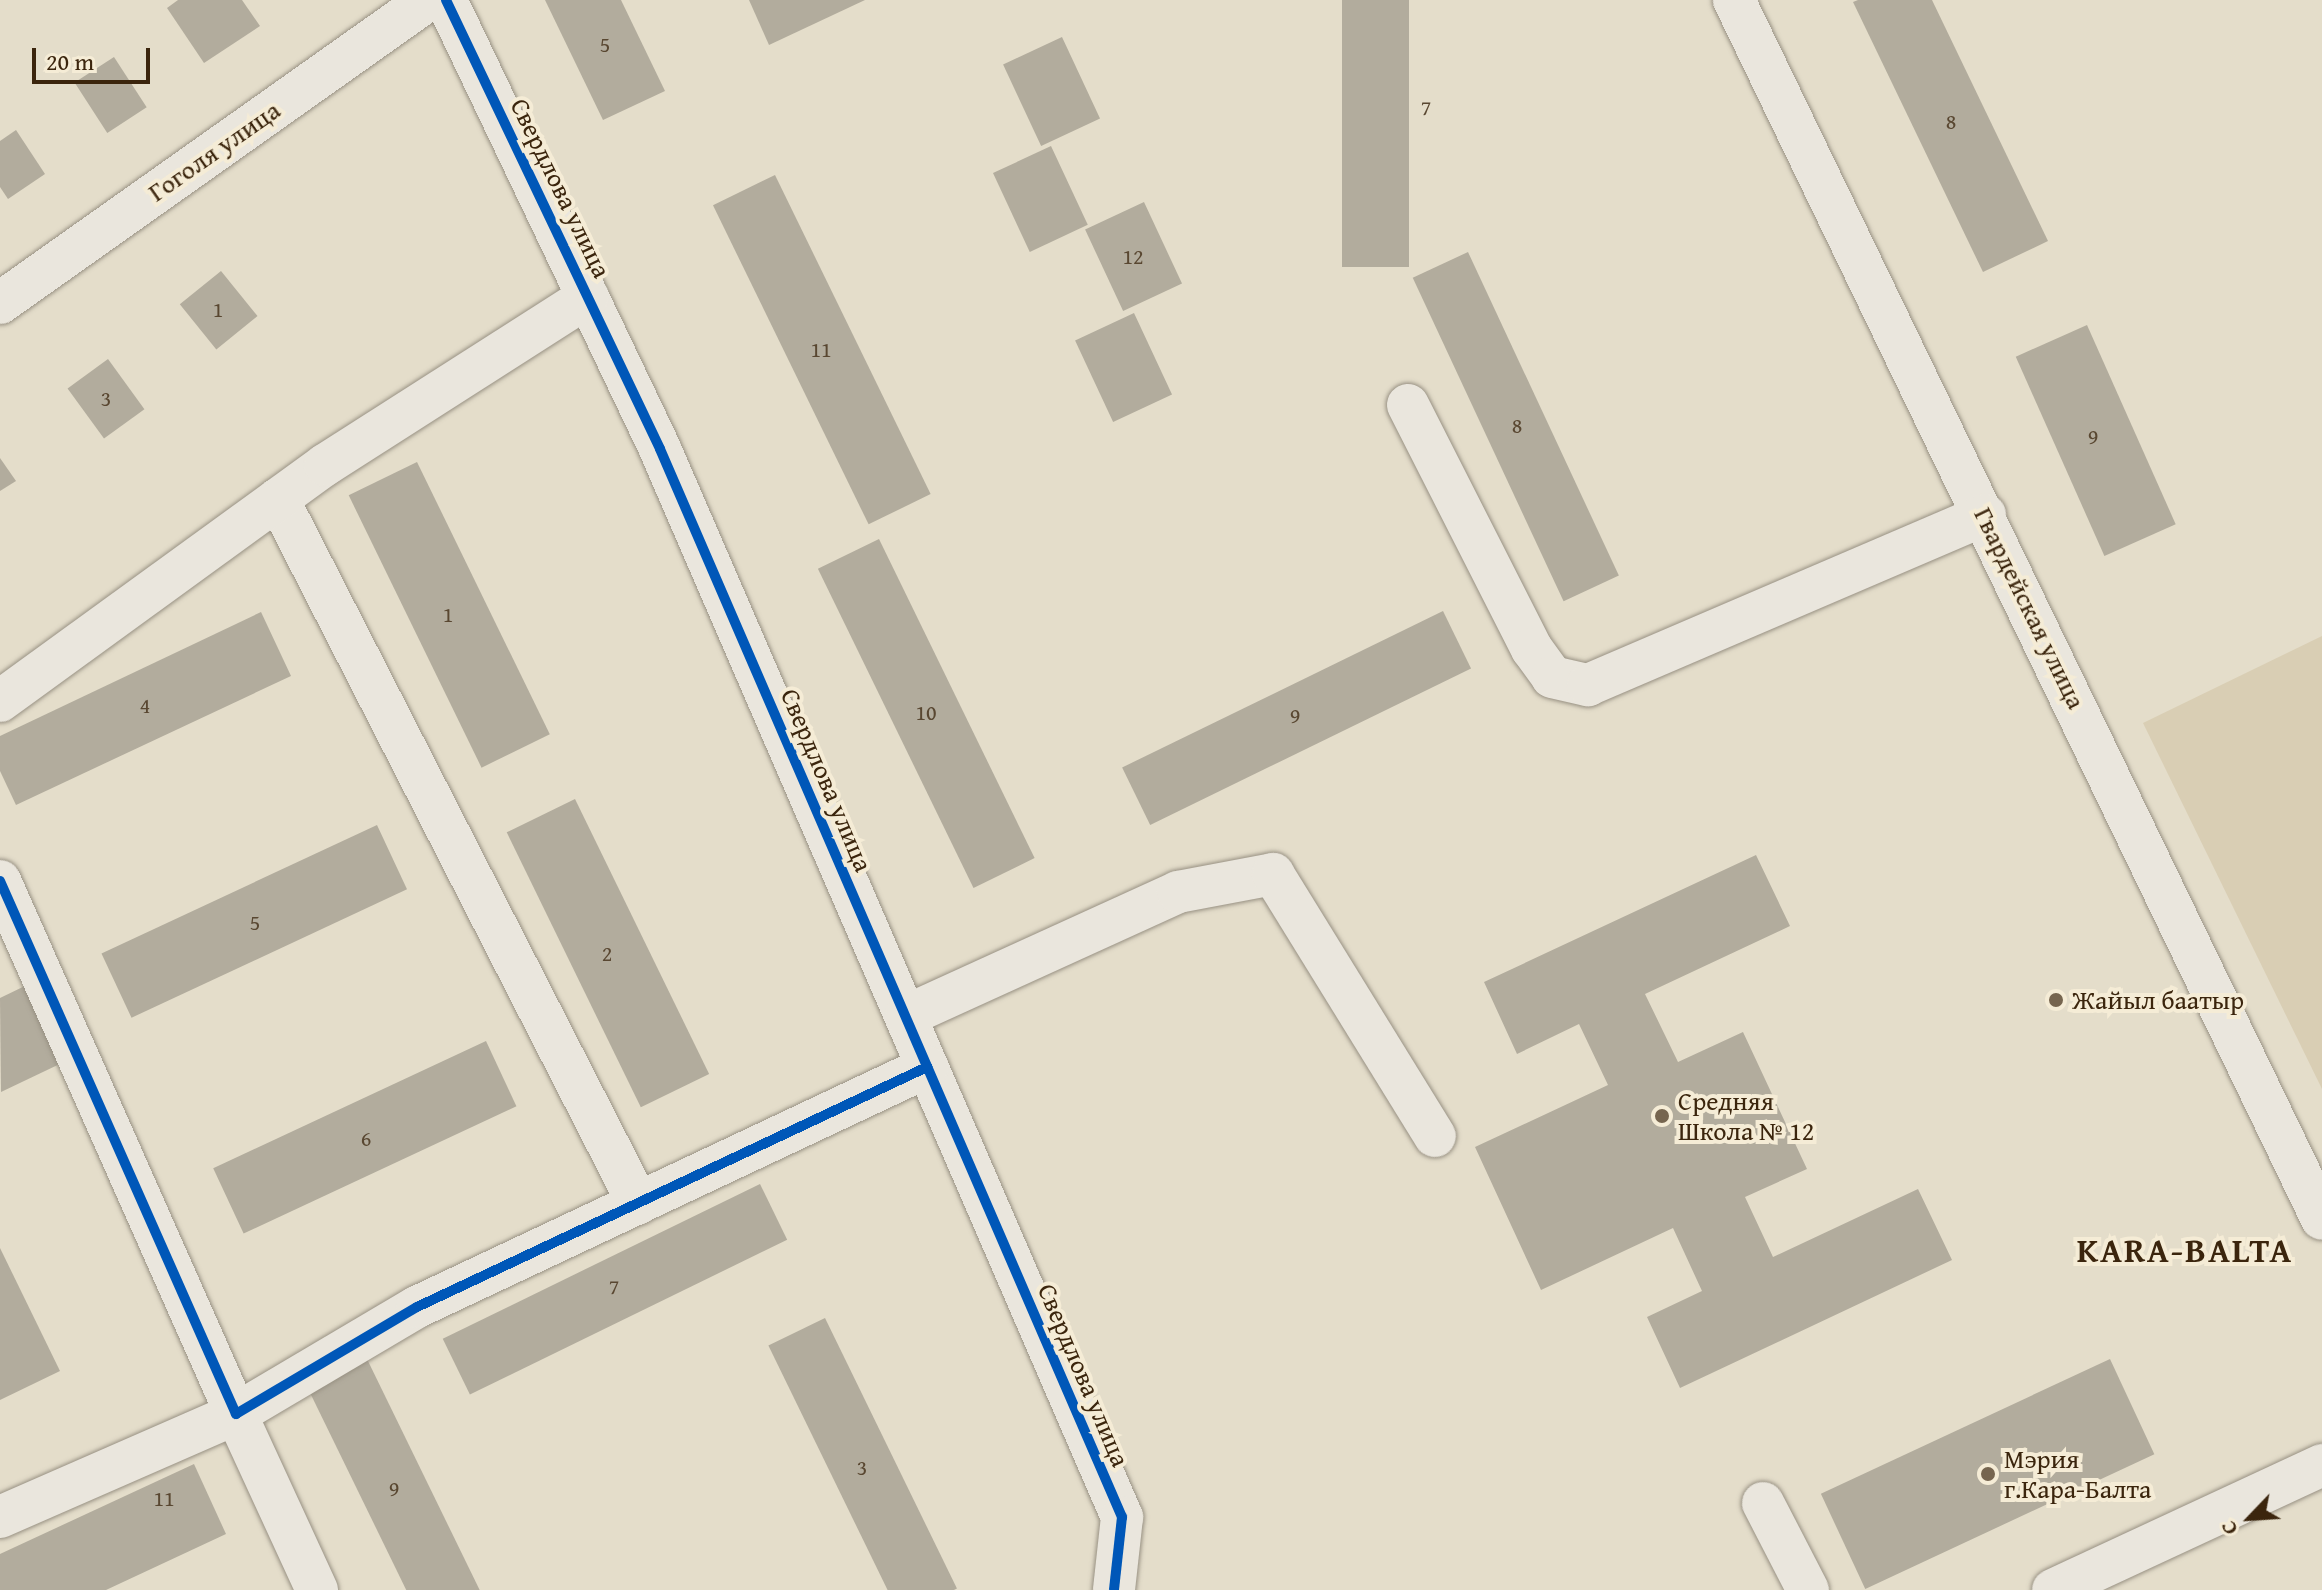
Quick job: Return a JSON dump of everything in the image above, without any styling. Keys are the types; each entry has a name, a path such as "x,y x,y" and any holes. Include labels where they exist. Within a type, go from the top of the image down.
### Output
{"street":[{"name":"Гоголя улица","path":"0,303 428,0"},
{"name":"Свердлова улица","path":"446,0 660,449 1122,1517 1114,1590"},
{"name":"Гвардейская улица","path":"1734,0 2322,1219"},
{"path":"0,701 325,465 588,297"},
{"path":"1408,405 1532,649 1552,677 1588,685 1985,515"},
{"path":"278,499 638,1203"},
{"path":"906,1016 1178,892 1273,874 1435,1136"},
{"path":"0,881 317,1590"},
{"path":"0,1517 236,1414 417,1307 927,1067"},
{"path":"2053,1590 2322,1465"},
{"path":"1763,1503 1808,1590"}],"shaded area":[{"path":"2322,636 2322,1089 2143,723"}],"building":[{"path":"178,0 242,0 260,26 204,63 167,8"},
{"path":"545,0 621,0 665,91 603,120"},
{"path":"749,0 865,0 769,45"},
{"path":"1342,0 1409,0 1409,267 1342,267"},
{"path":"1932,0 2048,241 1983,272 1853,2"},
{"path":"1062,37 1100,119 1041,146 1003,64"},
{"path":"114,57 147,107 107,133 75,83"},
{"path":"16,130 45,174 8,199 0,187 0,141"},
{"path":"1051,146 1088,225 1030,252 993,173"},
{"path":"775,175 931,494 869,524 713,205"},
{"path":"1144,202 1182,284 1123,311 1085,229"},
{"path":"1468,252 1619,576 1564,601 1413,278"},
{"path":"221,271 258,316 216,349 180,304"},
{"path":"1134,313 1172,395 1113,422 1075,340"},
{"path":"2087,325 2176,524 2104,556 2016,357"},
{"path":"108,359 144,409 104,439 68,388"},
{"path":"0,458 16,481 0,491"},
{"path":"417,462 550,734 482,768 349,495"},
{"path":"879,539 1035,858 974,888 818,569"},
{"path":"1443,611 1471,669 1150,825 1122,767"},
{"path":"261,612 291,676 16,805 0,771 0,736"},
{"path":"575,799 709,1074 641,1107 507,832"},
{"path":"377,825 407,889 131,1018 101,953"},
{"name":"Средняя Школа № 12","path":"1756,855 1790,926 1645,994 1678,1062 1743,1032 1807,1169 1745,1197 1773,1257 1918,1189 1952,1260 1680,1388 1647,1317 1702,1291 1673,1228 1541,1290 1475,1147 1608,1085 1579,1024 1517,1054 1484,982"},
{"path":"29,984 66,1061 1,1092 0,998"},
{"path":"486,1041 516,1106 244,1233 213,1168"},
{"path":"760,1184 787,1240 470,1394 443,1339"},
{"path":"0,1248 60,1371 0,1400"},
{"path":"825,1318 957,1589 888,1590 768,1346"},
{"path":"367,1359 480,1590 406,1590 308,1388"},
{"name":"Мэрия г.Кара-Балта","path":"2110,1359 2154,1454 1865,1589 1821,1494"},
{"path":"194,1464 226,1534 106,1590 0,1590 0,1554"}],"cycle path":[{"path":"446,0 660,449 1122,1517 1114,1590"},
{"path":"0,881 236,1414 417,1307 927,1067"}],"place":[{"name":"Жайыл баатыр","path":"2056,1000"},
{"name":"Средняя Школа № 12","path":"1662,1116"},
{"name":"Мэрия г.Кара-Балта","path":"1988,1474"}],"district":[{"name":"KARA-BALTA","path":"2185,1250"}]}
